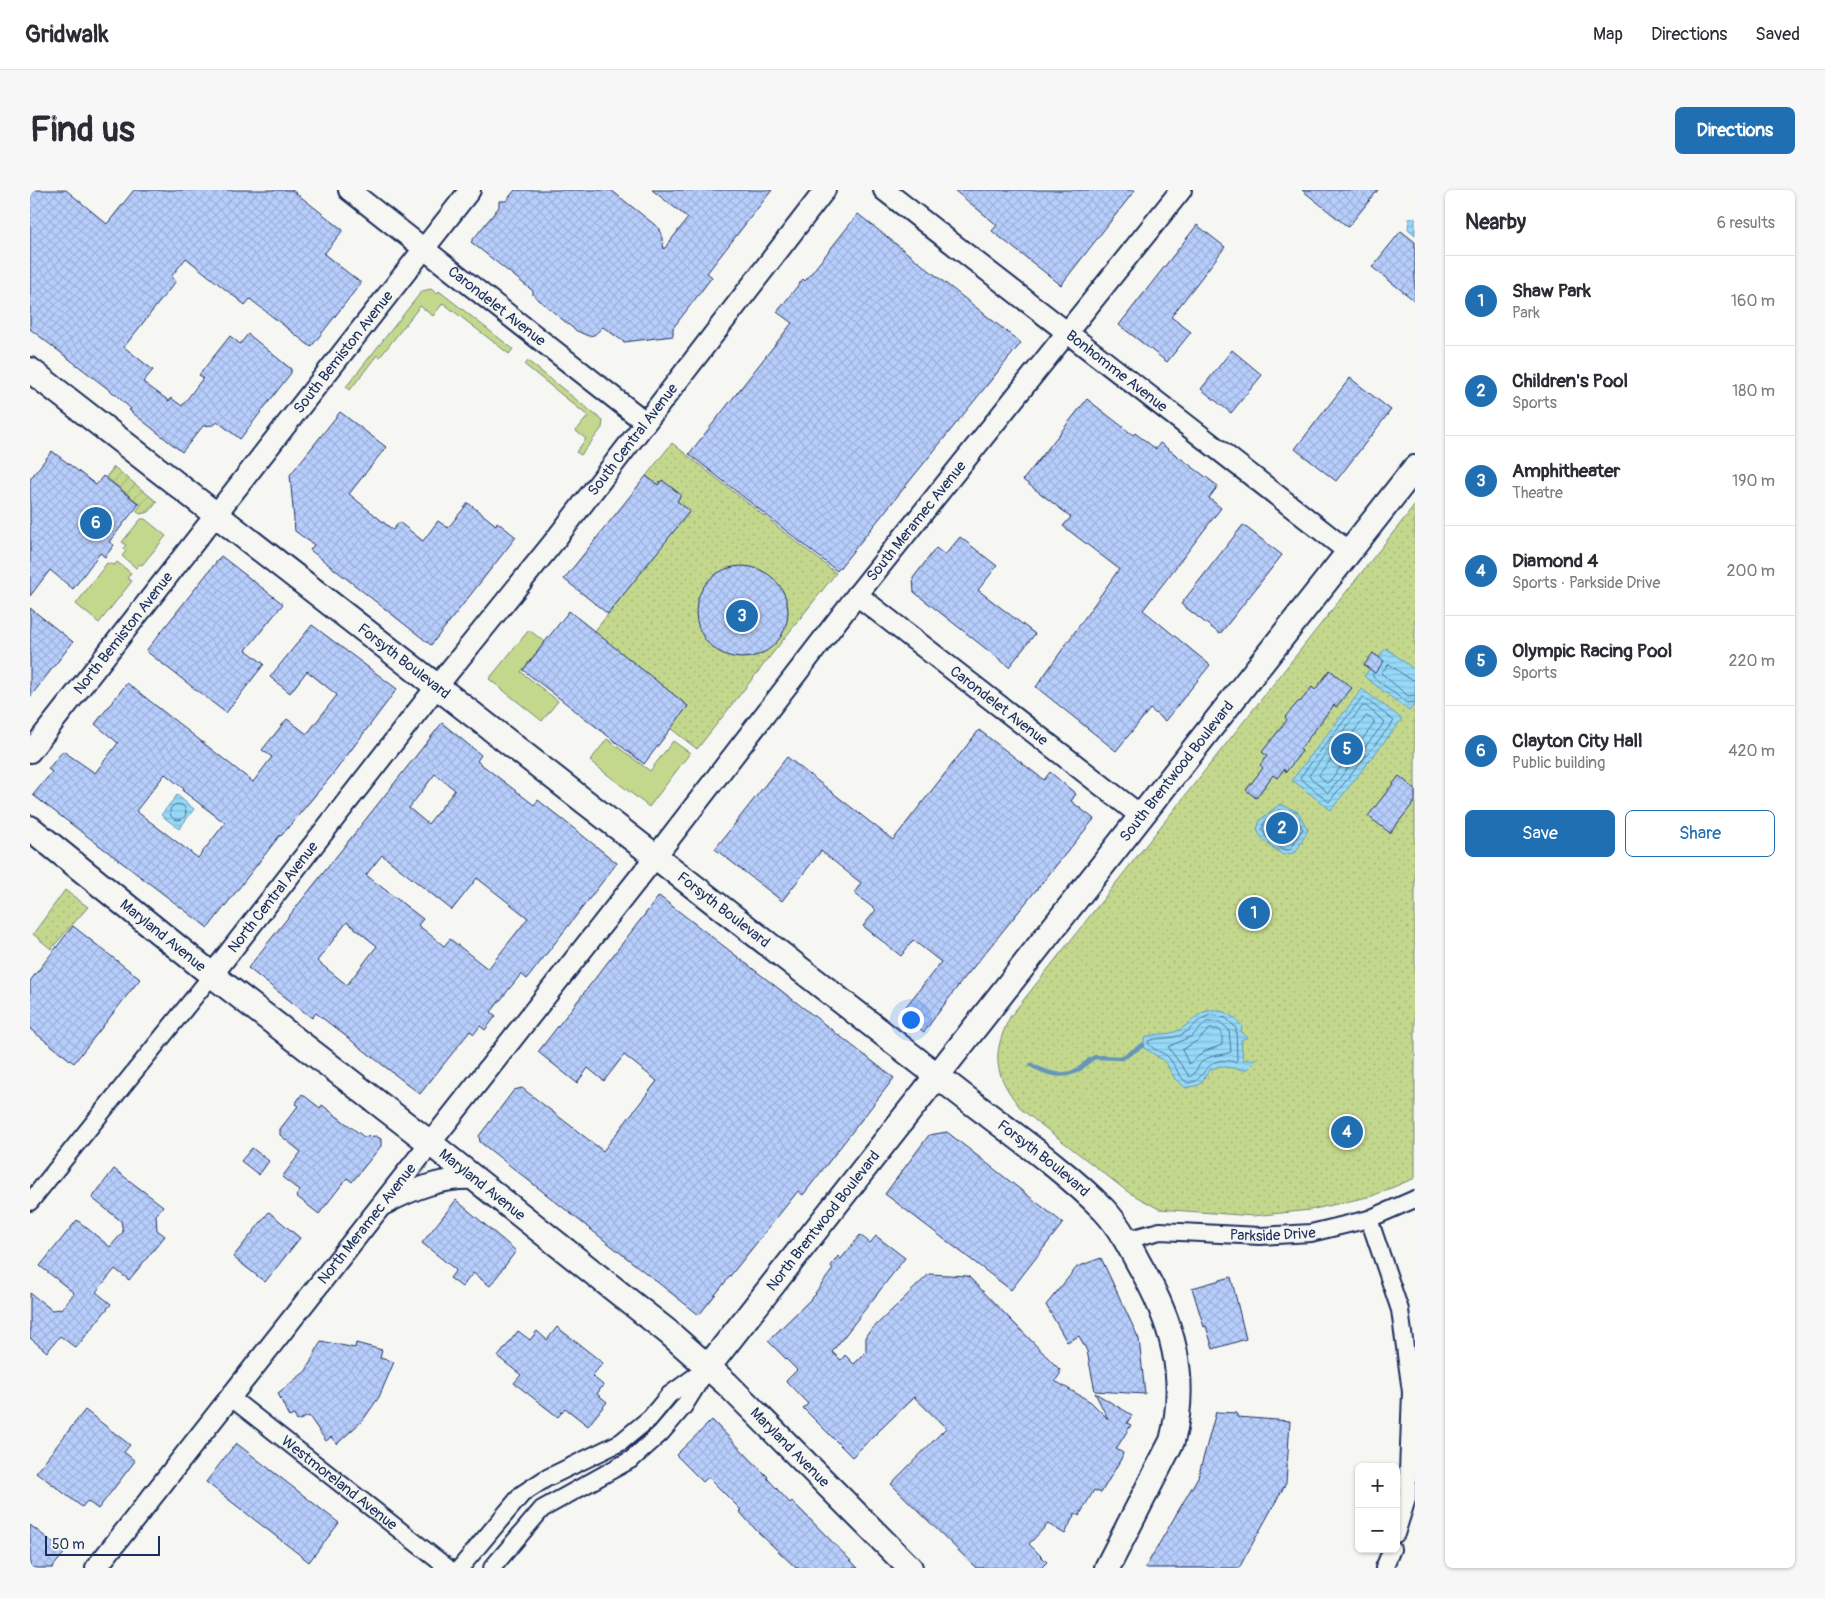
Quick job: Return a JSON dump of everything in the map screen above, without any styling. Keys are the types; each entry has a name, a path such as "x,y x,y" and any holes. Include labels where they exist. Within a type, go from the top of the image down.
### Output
{"main road":[{"name":"Forsyth Boulevard","path":"30,370 438,685 937,1075 1103,1210 1126,1240 1165,1316 1178,1366 1179,1402 1172,1441 1107,1568"},
{"name":"South Brentwood Boulevard","path":"937,1075 1415,468"},
{"name":"Maryland Avenue","path":"30,828 212,975 476,1179 708,1367 910,1568"},
{"name":"North Brentwood Boulevard","path":"708,1367 937,1075"}],"street":[{"name":"Carondelet Avenue","path":"349,190 644,422"},
{"name":"South Bemiston Avenue","path":"215,514 470,190"},
{"name":"South Central Avenue","path":"438,685 552,544 644,422 825,190"},
{"name":"Bonhomme Avenue","path":"884,190 1068,334 1222,451 1349,552"},
{"name":"South Meramec Avenue","path":"656,856 857,595 1068,334 1181,190"},
{"name":"North Bemiston Avenue","path":"30,752 215,514"},
{"name":"Carondelet Avenue","path":"857,595 1141,816"},
{"name":"North Central Avenue","path":"30,1202 212,975 438,685"},
{"name":"North Meramec Avenue","path":"96,1568 656,856"},
{"path":"381,1206 405,1194 436,1183 462,1178 476,1179"},
{"name":"Parkside Drive","path":"1126,1240 1160,1231 1260,1236 1311,1232 1369,1219 1415,1199"},
{"path":"1369,1219 1400,1310 1411,1392 1407,1498 1400,1521"},
{"name":"North Brentwood Boulevard","path":"493,1568 542,1510 632,1459 661,1433 684,1406 708,1367"},
{"name":"North Brentwood Boulevard","path":"460,1568 522,1494 544,1479 622,1442 650,1418 669,1394 708,1367"},
{"name":"Westmoreland Avenue","path":"230,1397 448,1568"},
{"path":"1384,1568 1390,1553"}],"green space":[{"path":"431,289 437,294 439,291 513,349 509,354 443,303 433,316 420,306 380,357 377,355 350,390 346,387 422,291"},
{"path":"528,361 603,421 602,428 581,455 576,452 586,439 576,431 588,416 525,365"},
{"path":"672,443 836,573 697,749 670,728 594,632 689,511 677,501 681,495 662,480 658,485 646,476"},
{"path":"114,467 157,502 149,512 140,514 136,511 141,505 106,477"},
{"path":"1415,505 1415,1178 1372,1196 1310,1210 1253,1216 1159,1209 1128,1192 1022,1110 1006,1087 998,1066 998,1055 1004,1031 1010,1017"},
{"path":"141,519 145,519 166,536 142,565 140,564 136,568 122,556 126,551 123,549 126,545 122,542"},
{"path":"117,562 131,573 127,578 132,581 99,623 76,604 107,563 115,565"},
{"path":"529,630 545,642 521,672 558,701 542,721 489,679"},
{"path":"607,739 650,771 673,741 690,753 649,807 590,761"},
{"path":"65,890 88,907 51,949 33,934"}],"water":[{"path":"1415,218 1415,235 1408,229 1409,219"},
{"path":"1386,648 1415,670 1415,704 1409,711 1364,676"},
{"path":"1362,689 1402,719 1331,810 1292,780"},
{"path":"177,795 194,809 179,829 161,815"},
{"path":"1280,804 1298,812 1308,830 1296,852 1283,855 1263,840 1257,830 1260,820"},
{"path":"1213,1010 1236,1019 1242,1026 1241,1033 1248,1037 1241,1040 1243,1060 1257,1059 1246,1070 1219,1066 1210,1070 1199,1085 1186,1088 1175,1079 1165,1061 1144,1048 1144,1039 1150,1036 1177,1031 1202,1013"}],"building":[{"path":"30,190 66,190 107,224 134,190 292,190 343,230 324,254 361,283 311,347 250,299 245,305 186,258 171,277 176,281 124,347 153,370 143,382 169,401 171,398 182,406 203,378 199,375 230,336 240,344 248,334 291,369 291,373 240,439 218,422 213,425 203,426 182,452 129,410 131,409 116,395 30,329"},
{"path":"515,190 611,190 660,229 664,249 688,218 652,190 772,190 707,273 712,277 673,328 673,336 624,342 603,327 594,335 588,336 575,330 533,295 533,291 471,242 499,207 499,201 506,201"},
{"path":"954,190 1135,190 1061,285 992,231 997,225"},
{"path":"1302,190 1378,190 1348,227"},
{"path":"858,214 1021,343 837,571 689,454 792,323 777,312 803,279 805,281"},
{"path":"1197,225 1225,247 1171,317 1191,332 1167,362 1119,325"},
{"path":"1401,231 1415,242 1415,301 1372,267"},
{"path":"1232,350 1262,375 1231,413 1201,389"},
{"path":"1350,378 1391,410 1336,481 1295,449"},
{"path":"1087,399 1133,435 1135,433 1156,449 1160,443 1218,486 1209,498 1221,508 1143,610 1210,665 1165,721 1150,709 1116,751 1036,687 1119,569 1063,526 1071,517 1023,480"},
{"path":"340,412 386,447 349,494 393,530 399,522 423,541 438,521 448,528 468,503 496,525 497,522 516,537 431,645 310,550 314,545 295,531 290,475"},
{"path":"52,451 96,485 103,476 139,504 109,542 114,545 105,557 100,553 73,589 50,570 30,596 30,479"},
{"path":"646,476 658,485 662,480 681,495 677,501 690,511 608,614 564,579"},
{"path":"1243,525 1282,555 1220,634 1181,604"},
{"path":"960,537 997,566 978,590 1035,634 1009,667 914,592 913,578 936,548 945,555"},
{"path":"221,556 283,604 246,650 264,664 226,713 146,651"},
{"path":"742,566 760,569 775,579 785,594 788,612 785,630 775,645 760,655 742,658 724,655 709,645 699,630 696,612 699,594 709,579 724,569"},
{"path":"30,608 73,642 30,697"},
{"path":"569,611 688,706 644,764 523,670"},
{"path":"312,625 397,689 333,774 280,835 208,928 33,795 52,772 48,769 63,751 95,773 118,743 95,724 127,683 253,782 272,757 262,750 287,719 307,734 337,695 307,671 290,693 270,677","holes":["165,774 184,789 183,791 225,823 198,858 136,811"]},
{"path":"1373,653 1384,661 1375,673 1364,665"},
{"path":"1330,670 1352,688 1336,707 1334,705 1300,749 1302,751 1286,772 1284,769 1277,778 1273,775 1256,798 1246,790 1263,768 1260,765 1267,756 1262,752 1287,720 1285,717 1312,687 1315,690"},
{"path":"442,723 481,755 477,761 534,805 538,800 617,863 527,979 521,974 491,1012 496,1016 485,1030 480,1026 474,1034 470,1031 420,1094 316,1013 312,1018 248,968","holes":["435,774 455,790 428,824 409,808","382,855 452,910 477,878 528,918 488,969 450,939 444,946 418,925 423,919 366,875","347,922 377,946 347,985 317,961"]},
{"path":"979,730 1044,780 1050,772 1076,794 1071,801 1094,819 958,986 924,1032 900,1014 941,962 913,940 901,956 863,926 876,910 854,893 861,883 821,851 782,901 715,849 787,757 893,840"},
{"path":"1399,776 1415,789 1415,801 1390,833 1368,816"},
{"path":"659,896 894,1078 803,1195 798,1191 699,1315 480,1142 479,1136 514,1090 522,1088 603,1151 657,1081 624,1055 604,1081 588,1068 577,1083 538,1052"},
{"path":"73,926 140,979 74,1063 30,1029 30,981"},
{"path":"302,1094 320,1108 322,1105 364,1137 376,1136 381,1139 381,1146 352,1182 347,1178 319,1214 296,1196 300,1191 282,1177 301,1152 280,1135 280,1129 298,1106 295,1104"},
{"path":"947,1132 1063,1223 1011,1290 885,1194 929,1135"},
{"path":"252,1148 269,1161 259,1175 241,1161"},
{"path":"114,1169 163,1206 156,1215 157,1230 165,1236 129,1280 115,1269 96,1292 111,1304 76,1348 60,1336 47,1352 30,1338 30,1293 52,1310 61,1309 74,1293 40,1266 77,1220 110,1247 123,1232 121,1221 92,1198"},
{"path":"456,1200 516,1251 490,1286 473,1273 462,1287 450,1278 456,1270 422,1243"},
{"path":"269,1212 300,1238 265,1282 233,1257"},
{"path":"860,1235 870,1243 876,1236 905,1258 832,1352 841,1360 845,1355 854,1364 866,1352 866,1335 929,1274 968,1276 1060,1370 1060,1374 1055,1381 1091,1402 1108,1419 1095,1393 1132,1415 1127,1423 1131,1425 1116,1449 1123,1453 1121,1459 1101,1493 1094,1490 1079,1516 1075,1513 1065,1534 1048,1524 1029,1544 1047,1562 1041,1568 976,1568 891,1484 946,1428 914,1397 852,1457 803,1408 808,1404 786,1381 797,1370 768,1341 816,1294 833,1269 831,1266 838,1256 841,1259"},
{"path":"1101,1258 1139,1339 1145,1394 1095,1391 1087,1351 1079,1336 1067,1342 1046,1305 1077,1267"},
{"path":"1231,1277 1246,1339 1213,1349 1192,1288"},
{"path":"557,1327 603,1363 592,1376 603,1385 597,1394 607,1402 588,1426 565,1408 558,1417 514,1383 521,1375 498,1357 518,1331 530,1340 537,1331 547,1340"},
{"path":"321,1341 355,1348 356,1343 382,1350 380,1358 394,1362 379,1397 363,1420 337,1444 331,1437 326,1441 309,1416 297,1421 294,1415 289,1417 278,1393 306,1371"},
{"path":"85,1410 130,1445 124,1452 135,1461 98,1509 87,1501 82,1507 36,1472"},
{"path":"1216,1412 1237,1413 1237,1417 1290,1421 1286,1483 1239,1568 1145,1568 1198,1477"},
{"path":"712,1420 768,1477 790,1503 792,1501 858,1568 796,1568 755,1529 739,1511 741,1510 708,1477 703,1482 676,1455"},
{"path":"236,1443 339,1523 309,1562 206,1482"},
{"path":"30,1525 65,1552 52,1568 30,1568"}],"waterway":[{"path":"1031,1065 1054,1074 1072,1073 1095,1057 1122,1058 1143,1045"}],"place":[{"name":"Clayton City Hall","path":"96,523"},
{"name":"Amphitheater","path":"742,616"},
{"name":"Olympic Racing Pool","path":"1347,749"},
{"name":"Children's Pool","path":"1282,828"},
{"name":"Shaw Park","path":"1254,913"},
{"name":"Diamond 4","path":"1347,1132"}]}
